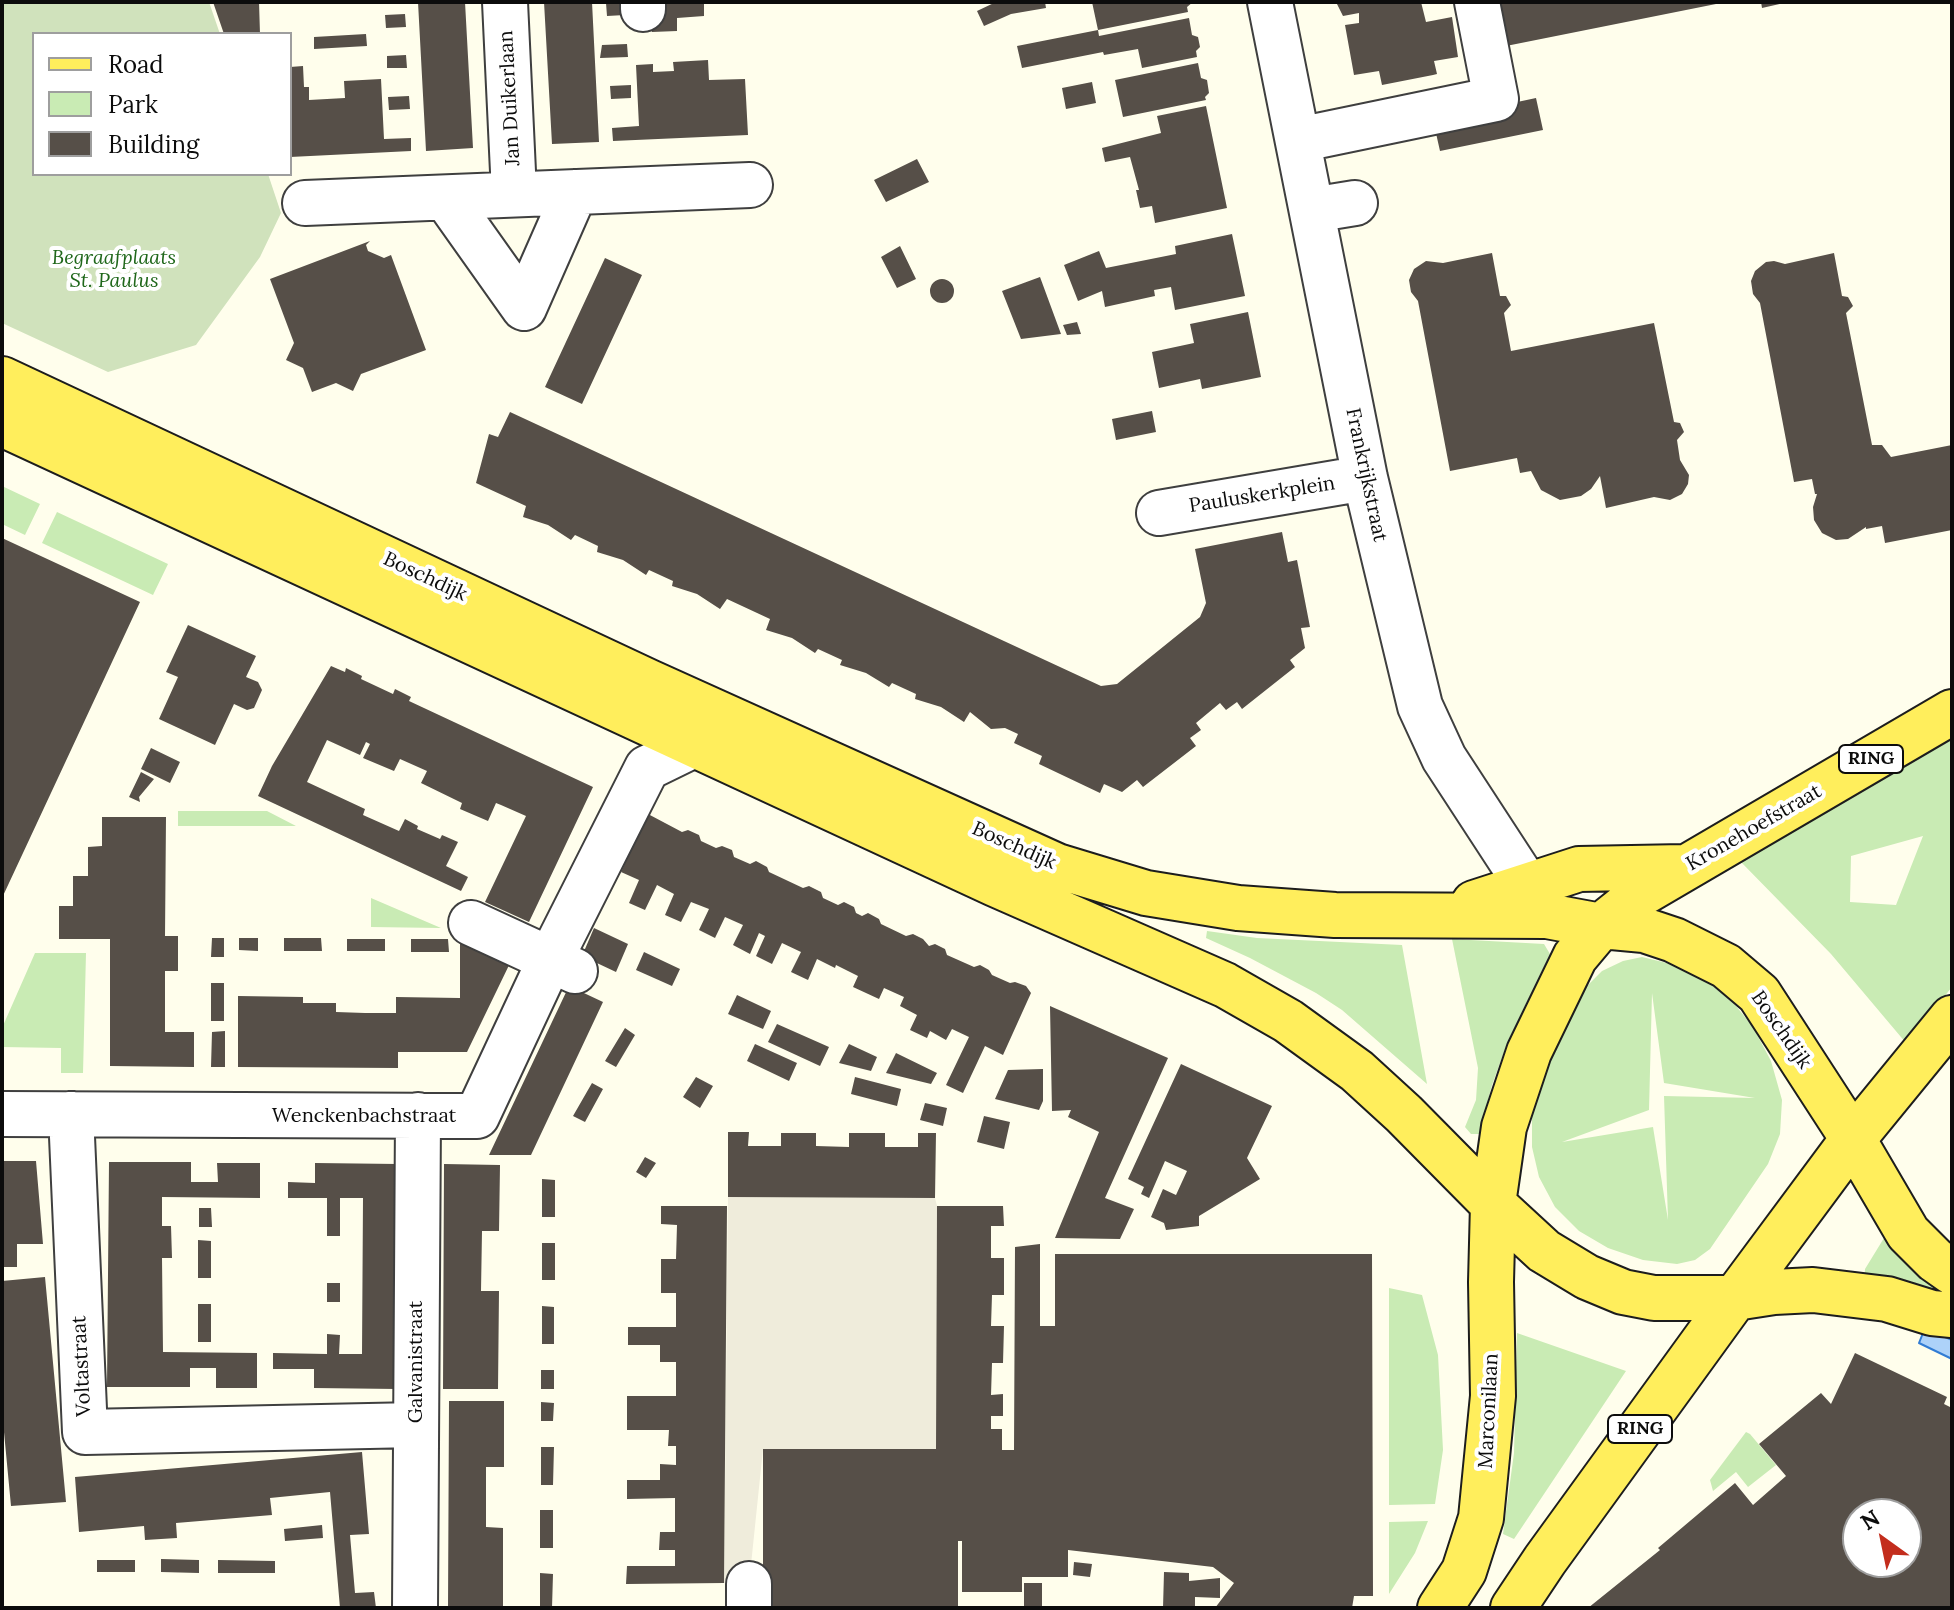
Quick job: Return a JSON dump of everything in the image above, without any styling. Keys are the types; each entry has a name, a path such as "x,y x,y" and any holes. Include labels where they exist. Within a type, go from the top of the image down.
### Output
{"main road":[{"name":"Boschdijk","path":"2,379 649,682 1057,866 1146,893 1238,908 1335,915 1442,914 1537,901 1601,926 1644,930 1674,940 1726,966 1759,994 1853,1139 1908,1233 1952,1272"},
{"name":"Boschdijk","path":"2,424 1088,927 1225,985 1288,1021 1357,1071 1544,1251 1587,1277 1623,1292 1676,1300 1813,1290 1887,1299 1932,1313 1952,1315"},
{"name":"Kronehoefstraat","path":"1601,926 1641,894 1952,712"},
{"name":"Boschdijk","path":"1537,901 1579,869 1686,867"},
{"name":"RING","path":"1493,1204 1504,1127 1529,1052 1575,957 1601,926"},
{"name":"RING","path":"1513,1608 1853,1139 1944,1032"},
{"name":"Marconilaan","path":"1440,1608 1464,1571 1481,1518 1493,1396 1493,1204"}],"street":[{"name":"Jan Duikerlaan","path":"505,2 514,193"},
{"name":"Frankrijkstraat","path":"1270,2 1365,478 1420,706 1444,758 1537,901"},
{"path":"1298,140 1496,99 1477,2"},
{"name":"Jan Duikerlaan","path":"305,203 750,185"},
{"path":"446,198 524,308 575,192"},
{"path":"1312,210 1355,203"},
{"name":"Pauluskerkplein","path":"1159,513 1365,478"},
{"name":"Wenckenbachstraat","path":"2,1114 477,1116 563,965 647,768 694,745"},
{"path":"471,923 563,965"},
{"name":"Voltastraat","path":"71,1114 85,1432 416,1425"},
{"name":"Galvanistraat","path":"415,1608 418,1115"}],"green space":[{"name":"Begraafplaats St. Paulus","path":"2,2 209,2 219,32 32,32 32,176 269,176 281,213 260,257 196,345 108,372 2,323"},
{"path":"2,486 40,504 25,535 2,524"},
{"path":"57,512 168,564 153,595 42,543"},
{"path":"1952,738 1952,987 1906,1043 1831,954 1740,861","holes":["1923,836 1896,905 1850,902 1851,856"]},
{"path":"178,811 267,811 296,826 178,826"},
{"path":"371,898 441,928 371,927"},
{"path":"1207,931 1257,938 1402,945 1427,1084 1342,1010 1250,958 1206,938"},
{"path":"1452,939 1544,944 1550,954 1508,1041 1479,1134 1471,1134 1465,1127 1476,1100 1478,1068"},
{"path":"35,953 86,953 83,1073 61,1073 61,1048 2,1047 2,1028"},
{"path":"1642,957 1679,966 1712,985 1736,1006 1753,1027 1771,1061 1782,1100 1780,1134 1768,1164 1710,1249 1695,1260 1677,1264 1643,1260 1608,1248 1579,1231 1555,1207 1539,1177 1532,1147 1532,1112 1556,1046 1581,992 1602,971 1623,961","holes":["1652,993 1664,1083 1755,1098 1664,1096 1668,1220 1653,1127 1562,1142 1649,1110"]},
{"path":"1884,1238 1888,1238 1918,1275 1941,1293 1864,1283 1865,1269"},
{"path":"1389,1288 1422,1295 1438,1355 1443,1450 1435,1504 1389,1505"},
{"path":"1517,1333 1626,1371 1514,1539 1503,1534 1514,1453"},
{"path":"1746,1432 1776,1465 1748,1487 1736,1472 1713,1491 1710,1480"},
{"path":"1428,1521 1415,1553 1389,1594 1389,1522"}],"shaded area":[{"path":"728,1197 935,1198 937,1206 936,1449 763,1449 749,1584 724,1583"}],"water":[{"path":"1925,1328 1952,1340 1952,1359 1919,1343"}],"building":[{"path":"213,2 259,2 260,32 223,32"},
{"path":"418,2 465,2 473,148 426,151"},
{"path":"544,2 592,2 599,142 552,144"},
{"path":"664,2 704,2 704,16 677,18 677,31 652,32 651,19 665,18"},
{"path":"996,2 1045,2 1046,8 1011,14 984,26 977,11"},
{"path":"1092,2 1193,2 1187,7 1188,12 1098,30"},
{"path":"1336,2 1421,2 1426,22 1452,17 1458,57 1434,61 1437,74 1382,85 1379,71 1354,75 1345,25 1359,23 1359,13 1343,16"},
{"path":"1487,2 1721,2 1721,3 1496,48"},
{"path":"1761,2 1784,2 1784,3 1762,8"},
{"path":"606,3 625,3 625,15 607,16"},
{"path":"405,14 406,27 386,28 385,15"},
{"path":"1189,18 1192,35 1198,37 1200,47 1196,51 1197,57 1142,68 1138,49 1104,55 1103,52 1022,68 1017,46 1098,30 1099,36"},
{"path":"366,34 367,46 314,49 314,37"},
{"path":"627,44 628,57 600,58 602,45"},
{"path":"406,55 407,68 387,68 387,56"},
{"path":"708,60 709,80 745,79 748,135 613,141 612,128 639,126 636,65 653,64 653,72 674,71 673,62"},
{"path":"1198,63 1201,78 1207,80 1209,93 1206,100 1123,117 1115,80"},
{"path":"303,66 304,87 309,87 309,100 345,98 344,81 381,79 384,139 411,138 411,151 292,157 292,67"},
{"path":"1092,82 1096,103 1066,109 1062,88"},
{"path":"631,85 631,98 611,99 610,86"},
{"path":"409,96 410,109 389,110 388,97"},
{"path":"1536,98 1543,130 1440,151 1433,120"},
{"path":"1206,106 1227,208 1155,223 1152,206 1140,208 1136,190 1139,190 1130,157 1105,162 1102,148 1161,133 1157,116"},
{"path":"917,159 929,182 886,202 874,180"},
{"path":"1232,234 1245,296 1175,310 1171,287 1154,290 1155,296 1105,307 1102,291 1078,301 1064,265 1099,251 1106,268 1176,254 1175,246"},
{"path":"370,241 366,245 368,251 384,258 391,255 426,350 361,374 353,391 336,383 312,392 303,368 286,360 294,343 270,279"},
{"path":"900,246 916,279 897,288 881,257"},
{"path":"1492,253 1500,296 1506,296 1511,305 1504,313 1511,351 1654,323 1674,422 1680,423 1684,432 1677,440 1680,460 1689,475 1682,494 1670,500 1654,497 1606,508 1600,476 1591,489 1581,496 1560,500 1541,490 1531,471 1520,473 1517,458 1450,471 1418,301 1411,292 1409,280 1414,269 1426,261 1443,263"},
{"path":"1834,253 1842,296 1848,297 1853,306 1846,313 1872,445 1882,445 1891,457 1952,445 1952,530 1885,543 1882,526 1866,527 1848,539 1836,540 1822,533 1814,520 1813,507 1817,494 1812,479 1794,482 1760,303 1753,294 1751,281 1755,271 1766,262 1785,264"},
{"path":"605,258 642,275 582,404 545,387"},
{"path":"1040,277 1061,334 1021,339 1002,291"},
{"path":"942,279 953,286 954,291 947,302 942,303 931,296 930,291 937,280"},
{"path":"1248,312 1261,377 1202,389 1200,379 1159,388 1152,352 1194,343 1190,324"},
{"path":"1077,322 1081,334 1067,335 1063,325"},
{"path":"1152,411 1156,432 1116,440 1112,419"},
{"path":"510,412 1101,686 1117,684 1200,617 1206,603 1195,549 1282,532 1288,562 1297,560 1310,627 1301,628 1305,648 1290,660 1295,667 1242,709 1237,702 1226,710 1220,703 1196,723 1201,730 1190,738 1196,746 1143,787 1137,780 1122,792 1104,784 1100,793 1039,764 1042,756 1014,743 1018,734 1005,728 991,729 970,712 964,722 941,707 915,699 916,694 892,683 889,687 866,673 840,665 842,660 818,649 815,653 792,638 766,630 770,619 727,599 720,609 697,594 672,586 673,581 649,570 646,575 623,560 597,552 598,546 575,535 571,540 548,525 523,517 526,506 476,483 489,434 498,437"},
{"path":"2,538 140,602 2,898"},
{"path":"188,625 256,656 246,677 258,682 262,690 254,708 247,710 234,704 215,745 159,719 178,677 166,672"},
{"path":"331,666 345,672 346,668 393,694 395,689 411,697 409,701 593,787 529,922 485,902 526,816 496,803 488,821 460,809 462,803 421,783 427,771 400,759 394,771 363,758 370,744 366,742 360,755 327,740 307,782 365,809 363,815 399,831 405,819 418,826 417,829 440,839 442,835 458,842 446,866 468,877 461,891 258,796 272,766"},
{"path":"151,748 180,762 170,783 141,769"},
{"path":"141,772 154,779 139,797 140,802 129,797"},
{"path":"648,814 682,832 688,830 699,835 701,841 716,848 722,846 732,850 734,857 750,864 756,861 767,867 769,872 803,888 809,886 838,905 844,902 862,916 868,913 879,919 881,924 906,936 913,934 929,946 935,944 945,949 947,955 974,967 980,965 992,975 1010,983 1026,986 1031,993 1003,1055 985,1046 963,1093 946,1085 969,1037 952,1029 946,1040 930,1031 927,1038 910,1030 917,1015 900,1006 904,997 884,988 879,999 853,987 858,976 817,959 808,980 791,972 801,952 782,943 772,964 756,956 765,936 759,933 750,954 733,945 743,925 725,917 715,938 699,930 709,909 691,902 681,922 665,915 674,894 657,885 645,910 629,903 639,880 621,872"},
{"path":"102,817 166,817 165,936 178,936 178,971 165,971 165,1032 194,1032 194,1067 110,1066 110,939 59,939 59,906 73,906 73,876 88,876 88,847 102,846"},
{"path":"594,928 628,944 616,972 582,956"},
{"path":"212,938 224,938 224,957 211,957"},
{"path":"239,938 258,938 258,951 239,950"},
{"path":"284,938 321,938 322,951 284,951"},
{"path":"347,939 385,939 385,951 347,951"},
{"path":"411,939 448,939 449,952 411,952"},
{"path":"460,939 512,959 467,1052 398,1052 398,1068 238,1067 238,996 303,997 303,1003 336,1003 336,1012 365,1013 396,1013 396,997 460,998"},
{"path":"644,952 680,969 672,986 636,970"},
{"path":"211,983 224,983 224,1021 211,1021"},
{"path":"569,986 603,1002 531,1155 489,1155"},
{"path":"737,995 771,1011 763,1029 728,1014"},
{"path":"1050,1006 1168,1058 1105,1198 1134,1209 1120,1239 1055,1238 1099,1132 1068,1117 1071,1110 1052,1111"},
{"path":"777,1024 829,1047 820,1066 768,1042"},
{"path":"625,1028 635,1035 616,1067 605,1061"},
{"path":"225,1031 225,1067 211,1067 212,1032"},
{"path":"755,1044 797,1063 789,1081 747,1061"},
{"path":"849,1044 877,1057 871,1071 839,1063"},
{"path":"896,1053 937,1073 931,1084 886,1073"},
{"path":"1181,1064 1272,1106 1247,1158 1260,1179 1199,1216 1199,1226 1166,1230 1164,1223 1151,1217 1163,1189 1176,1195 1187,1171 1165,1161 1149,1198 1141,1194 1144,1187 1128,1179"},
{"path":"1043,1069 1043,1101 1039,1110 995,1099 1008,1070"},
{"path":"696,1077 713,1086 700,1108 683,1097"},
{"path":"855,1077 901,1089 897,1106 851,1094"},
{"path":"592,1083 603,1089 585,1122 573,1116"},
{"path":"925,1103 947,1108 943,1126 920,1120"},
{"path":"984,1116 1010,1122 1004,1149 977,1142"},
{"path":"728,1132 749,1132 748,1146 781,1146 781,1133 816,1133 816,1146 849,1147 849,1133 885,1133 885,1147 918,1147 918,1133 936,1133 935,1198 728,1197"},
{"path":"645,1157 656,1163 646,1178 636,1172"},
{"path":"2,1161 36,1161 43,1244 17,1244 17,1267 2,1267"},
{"path":"109,1162 191,1162 191,1182 218,1182 217,1163 260,1163 260,1198 162,1197 162,1226 171,1226 172,1258 162,1258 163,1352 257,1353 257,1388 216,1388 216,1368 190,1368 190,1387 107,1387"},
{"path":"315,1163 398,1164 397,1389 314,1388 314,1369 273,1369 273,1353 327,1354 327,1334 340,1335 339,1354 362,1354 363,1198 340,1198 340,1236 327,1236 327,1198 288,1198 288,1182 315,1183"},
{"path":"444,1164 500,1165 499,1231 482,1231 481,1291 499,1291 498,1389 443,1389"},
{"path":"542,1179 555,1180 555,1217 542,1217"},
{"path":"661,1206 727,1206 724,1583 626,1584 627,1566 675,1566 675,1550 659,1550 660,1532 675,1532 675,1498 627,1499 627,1480 660,1480 660,1464 676,1465 676,1446 668,1446 669,1430 627,1430 627,1396 676,1396 676,1362 660,1362 660,1345 628,1345 628,1327 676,1327 676,1293 661,1293 661,1259 676,1259 677,1225 661,1224"},
{"path":"937,1206 1003,1206 1004,1226 991,1226 991,1258 1004,1258 1004,1295 992,1295 991,1326 1004,1326 1003,1363 992,1363 991,1395 1003,1394 1003,1416 991,1416 991,1429 1002,1429 1002,1450 1014,1450 1015,1247 1040,1244 1040,1326 1055,1326 1055,1254 1372,1254 1373,1596 1354,1596 1352,1608 1215,1608 1234,1583 1213,1567 1068,1550 1068,1577 1022,1577 1022,1592 962,1592 962,1541 958,1541 958,1608 763,1608 763,1449 936,1449"},
{"path":"199,1208 211,1208 212,1227 199,1227"},
{"path":"198,1240 211,1241 211,1278 198,1278"},
{"path":"542,1243 555,1243 555,1280 542,1280"},
{"path":"45,1277 66,1502 11,1506 2,1411 2,1281"},
{"path":"327,1283 340,1283 340,1302 327,1302"},
{"path":"198,1304 211,1304 211,1342 198,1342"},
{"path":"542,1306 554,1307 554,1344 542,1344"},
{"path":"1855,1353 1947,1397 1944,1404 1952,1408 1952,1608 1588,1608 1660,1550 1658,1548 1735,1483 1753,1505 1786,1476 1759,1444 1821,1393 1831,1404"},
{"path":"541,1370 554,1370 554,1389 541,1389"},
{"path":"449,1401 504,1401 504,1467 486,1467 486,1527 503,1528 503,1608 448,1608"},
{"path":"541,1402 554,1403 553,1421 541,1421"},
{"path":"541,1447 554,1447 553,1485 541,1485"},
{"path":"362,1452 369,1534 350,1535 355,1593 374,1592 376,1608 340,1608 330,1492 270,1498 272,1515 176,1523 177,1538 145,1540 144,1526 79,1532 75,1477"},
{"path":"540,1510 553,1510 553,1548 540,1548"},
{"path":"322,1525 323,1538 285,1541 284,1529"},
{"path":"161,1559 199,1560 199,1573 161,1572"},
{"path":"97,1560 135,1560 135,1572 97,1572"},
{"path":"218,1560 275,1561 275,1573 218,1573"},
{"path":"1074,1562 1092,1564 1090,1577 1073,1575"},
{"path":"1164,1572 1189,1573 1189,1581 1220,1578 1220,1598 1195,1597 1195,1608 1163,1608"},
{"path":"540,1573 553,1574 552,1608 540,1608"},
{"path":"1024,1583 1042,1583 1042,1608 1024,1608"}]}
